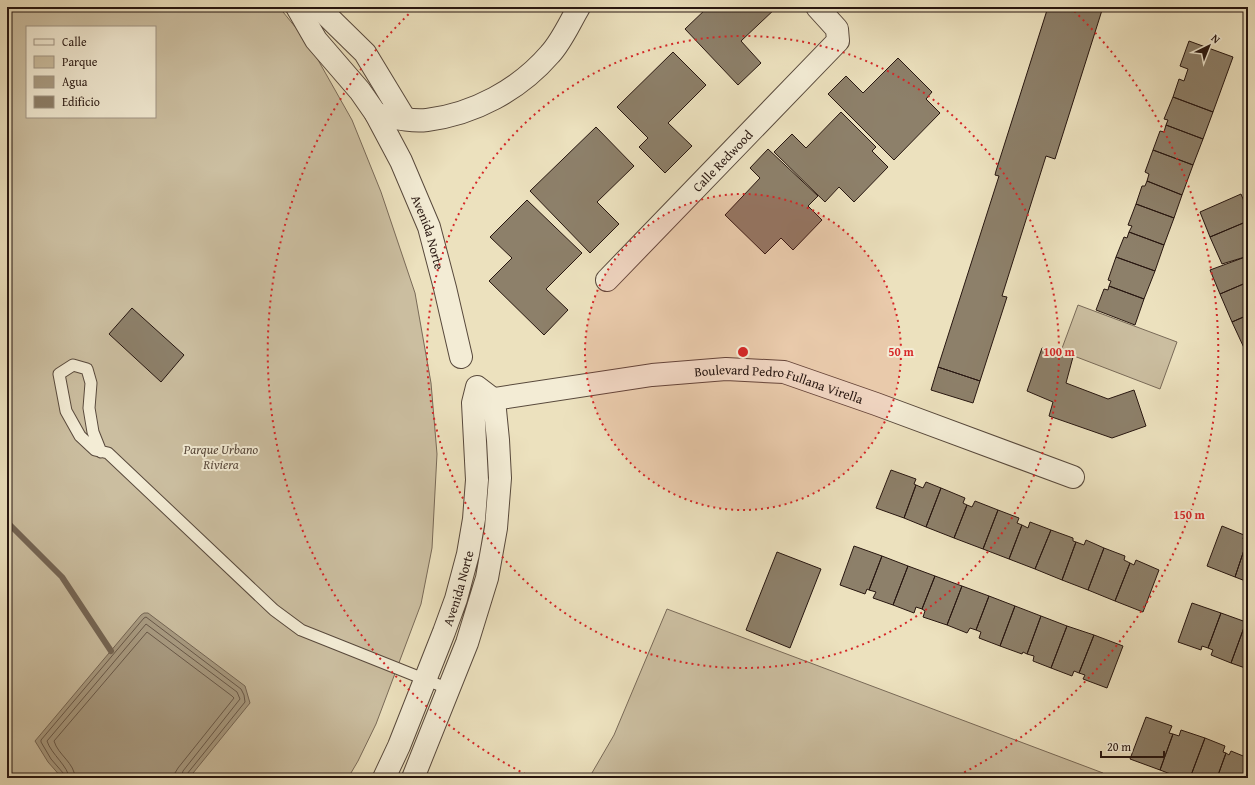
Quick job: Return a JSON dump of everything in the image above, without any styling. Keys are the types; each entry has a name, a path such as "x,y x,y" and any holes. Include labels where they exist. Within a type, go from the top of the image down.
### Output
{"street":[{"name":"Avenida Norte","path":"297,7 316,40 360,91 376,114 401,161 429,227 461,357"},
{"path":"318,7 365,53 405,119"},
{"path":"376,114 405,119 426,120 463,113 494,99 527,77 551,53 578,7"},
{"name":"Calle Redwood","path":"607,280 838,41 836,29 817,7"},
{"name":"Boulevard Pedro Fullana Virella","path":"481,397 652,374 726,369 784,372 899,412 1073,477"},
{"name":"Avenida Norte","path":"384,778 399,746 456,599 468,554 474,519 481,397"},
{"name":"Avenida Norte","path":"413,778 467,642 487,578 496,528 500,478 498,440 481,397"}],"lane":[{"path":"101,452 93,432 89,408 91,383 87,369 73,365 59,374 66,411 80,436 95,450 101,452 108,453 274,610 301,630 449,689"}],"green space":[{"name":"Parque Urbano Riviera","path":"7,7 279,7 309,44 352,120 381,192 415,293 431,383 437,454 432,548 421,604 376,724 348,778 7,778"},
{"path":"1078,305 1177,342 1160,389 1061,351"},
{"path":"667,609 1103,773 1101,778 589,778 614,735"}],"water":[{"path":"144,613 148,613 245,686 250,703 189,778 62,778 48,762 35,741"}],"building":[{"path":"708,7 777,7 741,41 761,63 738,85 685,29"},
{"path":"1048,7 1103,7 1055,159 1046,156 1002,296 1007,297 980,381 938,367 999,176 995,175 996,171"},
{"path":"1189,41 1233,57 1213,112 1173,97 1179,79 1184,81 1188,69 1180,66"},
{"path":"673,52 706,85 668,123 692,146 665,173 639,147 648,138 617,107"},
{"path":"898,58 932,92 926,99 940,113 894,160 828,94 846,76 863,93"},
{"path":"1173,97 1213,112 1203,139 1166,125 1168,120 1164,119"},
{"path":"841,112 876,147 872,151 888,167 854,202 839,187 825,202 774,152 792,134 806,148"},
{"path":"1166,125 1203,139 1193,165 1153,150 1160,131 1164,132"},
{"path":"596,127 634,166 597,202 619,224 590,253 530,191"},
{"path":"768,149 818,196 808,206 822,220 793,250 781,238 765,254 725,215 760,178 750,168"},
{"path":"1153,150 1193,165 1182,195 1147,181 1149,174 1145,172"},
{"path":"1147,181 1182,195 1174,218 1136,204 1142,186 1145,186"},
{"path":"1241,194 1248,211 1248,221 1210,237 1200,212"},
{"path":"527,200 582,253 546,289 568,310 544,335 489,281 512,258 490,237"},
{"path":"1136,204 1174,218 1164,245 1129,232 1132,226 1128,225"},
{"path":"1248,221 1248,256 1222,264 1210,237"},
{"path":"1129,232 1164,245 1155,271 1116,257 1124,237 1127,238"},
{"path":"1248,256 1248,282 1220,294 1210,270"},
{"path":"1116,257 1155,271 1144,299 1109,286 1111,281 1108,280"},
{"path":"1248,282 1248,315 1232,322 1220,294"},
{"path":"1109,286 1144,299 1135,325 1096,310 1104,289 1108,290"},
{"path":"132,308 184,355 161,382 109,334"},
{"path":"1248,315 1248,349 1245,350 1232,322"},
{"path":"1042,348 1073,357 1066,383 1108,399 1134,390 1146,426 1112,438 1049,416 1053,402 1027,391"},
{"path":"1248,349 1248,358 1245,350"},
{"path":"938,367 980,381 973,403 931,390"},
{"path":"891,470 916,479 914,484 916,485 904,518 876,508"},
{"path":"926,482 941,488 926,527 904,518 916,485 923,488"},
{"path":"941,488 965,498 963,503 967,505 954,538 926,527"},
{"path":"975,501 998,510 983,549 954,538 967,505 972,507"},
{"path":"998,510 1019,518 1017,523 1022,525 1009,559 983,549"},
{"path":"1030,522 1051,530 1035,569 1009,559 1022,525 1028,528"},
{"path":"1222,526 1244,535 1243,539 1247,541 1235,577 1207,566"},
{"path":"1051,530 1073,538 1073,541 1076,542 1062,580 1035,569"},
{"path":"1086,540 1104,548 1088,590 1062,580 1076,542 1084,545"},
{"path":"1248,541 1248,582 1235,577"},
{"path":"854,546 882,556 869,590 867,589 865,594 840,585"},
{"path":"1104,548 1125,556 1124,560 1130,563 1115,601 1088,590"},
{"path":"777,552 821,569 790,648 746,630"},
{"path":"882,556 908,566 893,605 873,598 876,592 869,590"},
{"path":"1136,560 1159,570 1143,612 1115,601 1130,563 1134,565"},
{"path":"908,566 935,576 922,609 916,607 914,613 893,605"},
{"path":"935,576 962,586 947,625 923,617 925,611 922,609"},
{"path":"962,586 989,596 976,630 970,628 967,633 947,625"},
{"path":"989,596 1015,606 1000,646 979,638 981,632 976,630"},
{"path":"1192,603 1221,613 1208,648 1202,646 1201,650 1178,642"},
{"path":"1015,606 1041,616 1027,654 1023,652 1022,654 1000,646"},
{"path":"1221,613 1246,622 1231,663 1211,655 1213,650 1208,648"},
{"path":"1041,616 1067,626 1051,668 1033,661 1034,656 1027,654"},
{"path":"1246,622 1248,623 1248,669 1231,663"},
{"path":"1067,626 1094,635 1079,673 1074,671 1072,676 1051,668"},
{"path":"1094,635 1123,646 1107,688 1083,679 1085,675 1079,673"},
{"path":"1146,717 1172,726 1169,733 1173,734 1160,770 1130,759"},
{"path":"1181,730 1205,738 1190,778 1181,778 1160,770 1173,734 1179,736"},
{"path":"1205,738 1225,746 1223,752 1226,753 1217,778 1190,778"},
{"path":"1231,751 1248,758 1248,778 1217,778 1226,753 1229,755"}],"waterway":[{"path":"7,522 62,577 111,651"}]}
